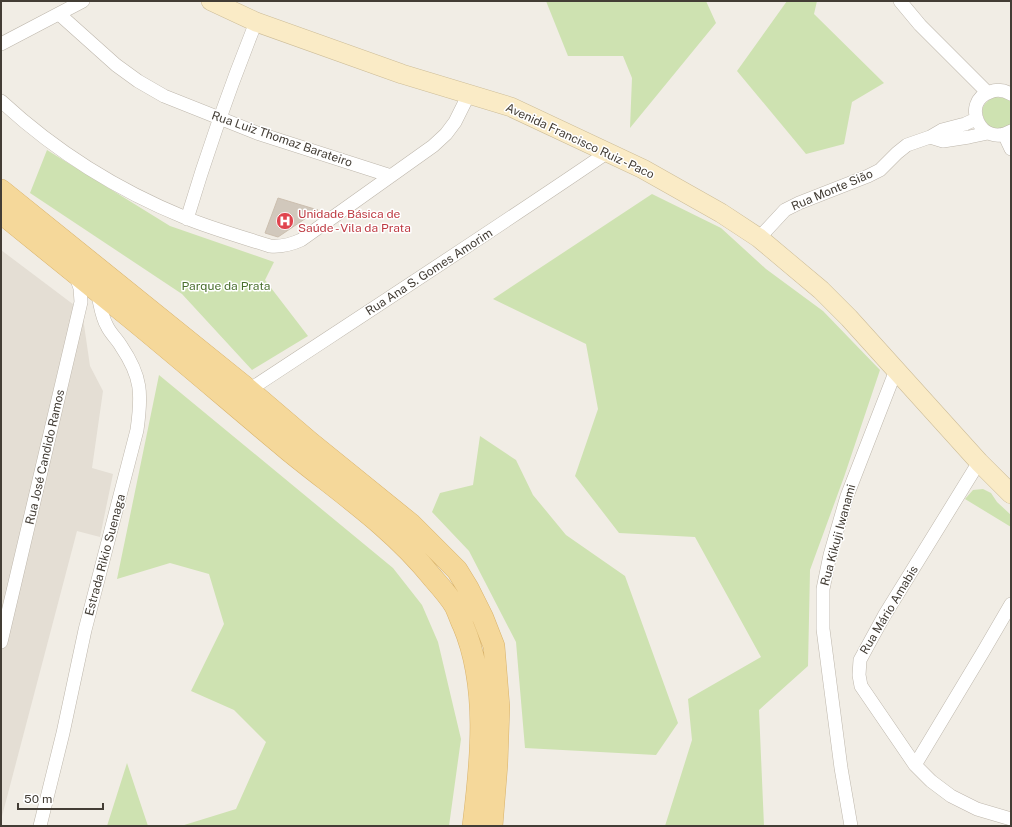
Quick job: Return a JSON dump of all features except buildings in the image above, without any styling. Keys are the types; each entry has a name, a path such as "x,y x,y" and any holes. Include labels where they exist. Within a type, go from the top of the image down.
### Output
{"main road":[{"path":"1,190 81,266 96,291 392,534 422,564 455,607 474,656 480,690 478,782 473,826"},
{"path":"1,213 81,266 249,390 311,443 411,524 457,570 483,618 494,646 499,707 497,764 492,826"}],"street":[{"path":"1,44 83,1"},
{"name":"Avenida Francisco Ruiz - Paco","path":"211,1 256,22 402,74 511,107 608,152 676,187 721,213 759,238 821,290 849,318 979,462 1011,494"},
{"path":"900,1 920,25 987,92"},
{"name":"Rua Luiz Thomaz Barateiro","path":"59,14 116,65 138,81 164,96 257,133 391,176"},
{"path":"187,219 199,177 256,22"},
{"path":"988,133 979,125 976,119 976,106 982,96 987,92 994,90 1008,90"},
{"path":"1,101 51,143 87,168 127,191 187,219 270,246 281,247 301,240 433,146 446,134 455,122 469,94"},
{"name":"Rua Monte Sião","path":"759,238 786,210 799,202 880,170 907,145 930,137 942,130 965,124 976,119"},
{"path":"1007,132 1011,149"},
{"name":"Rua Monte Sião","path":"930,137 943,141 988,133 998,135 1007,132"},
{"name":"Rua Ana S. Gomes Amorim","path":"249,390 431,269 497,228 608,152"},
{"name":"Rua José Candido Ramos","path":"1,642 81,302 81,266"},
{"name":"Estrada Rikio Suenaga","path":"40,826 85,630 137,430 140,404 140,387 132,365 107,326 96,291"},
{"name":"Rua Kikuji Iwanami","path":"851,826 841,768 823,629 823,589 830,555 847,496 896,370"},
{"name":"Rua Mário Amabis","path":"979,462 884,616 860,660 859,675 861,686 915,765 931,781 951,796 977,809 1010,816"},
{"path":"915,765 1011,604"}],"shaded area":[{"path":"1,250 82,311 90,366 103,391 92,468 113,474 100,537 77,531 1,820"}],"green space":[{"path":"546,1 706,1 716,23 630,128 632,78 623,56 568,56"},
{"path":"787,1 817,1 814,14 884,83 852,102 844,144 806,154 737,71"},
{"path":"995,97 1006,98 1011,102 1011,125 1007,129 990,128 984,119 982,111 983,107 989,100"},
{"name":"Parque da Prata","path":"47,150 170,226 274,262 265,280 308,336 252,370 182,294 30,193"},
{"path":"652,194 721,228 766,269 823,311 880,370 844,477 810,570 808,666 759,710 764,826 665,826 692,740 688,699 761,657 695,537 619,533 575,476 598,409 586,344 493,299"},
{"path":"159,375 393,568 422,605 438,642 461,739 449,826 181,826 236,809 266,742 234,710 191,691 224,624 209,574 170,563 117,579"},
{"path":"480,436 516,460 533,495 566,535 625,576 678,723 656,755 525,748 516,642 469,551 432,512 440,493 473,485"},
{"path":"983,489 991,493 997,502 1011,515 1011,527 965,499 973,490"},
{"path":"127,763 148,826 107,826"}],"place":[{"name":"Unidade Básica de Saúde - Vila da Prata","path":"285,221"}]}
